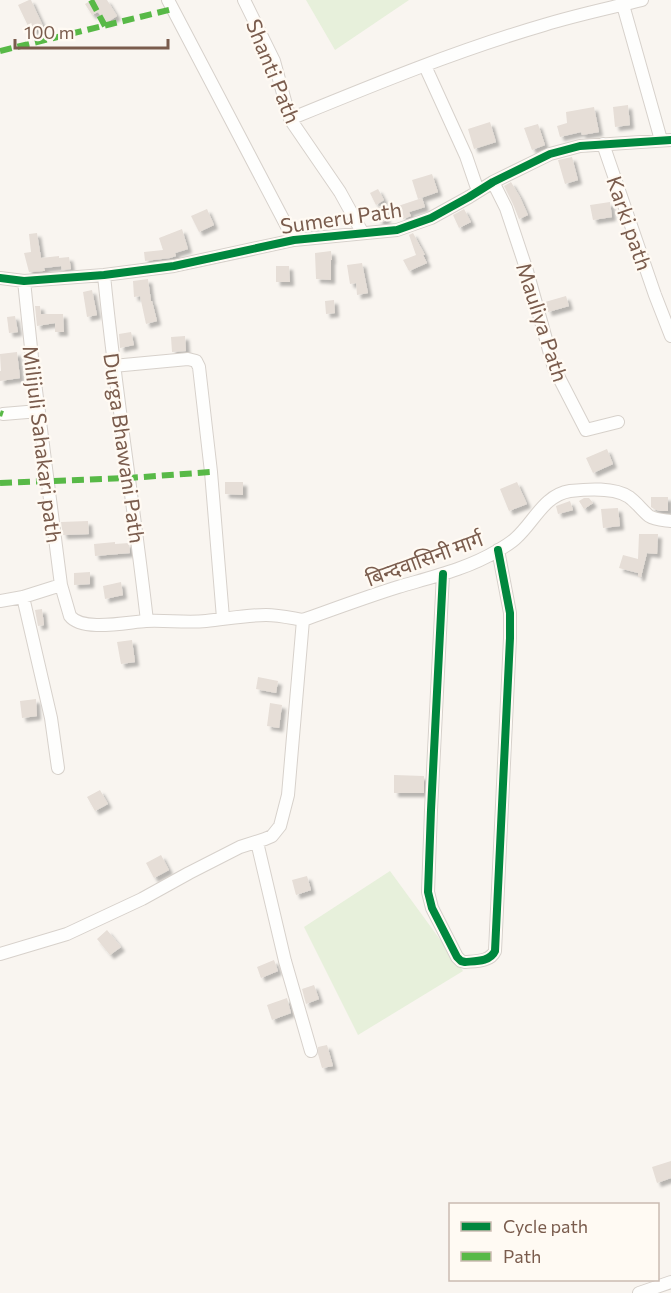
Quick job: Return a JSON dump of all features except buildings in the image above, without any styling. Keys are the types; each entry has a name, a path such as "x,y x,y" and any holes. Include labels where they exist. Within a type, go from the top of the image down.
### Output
{"street":[{"path":"168,0 294,240"},
{"name":"Shanti Path","path":"244,0 274,61 290,119 340,192 362,232"},
{"path":"290,119 466,51 545,25 642,0"},
{"path":"623,5 666,140"},
{"path":"425,66 466,156 478,191"},
{"name":"Sumeru Path","path":"0,278 24,281 104,275 174,266 294,240 405,228 431,218 493,182 550,154 580,146 666,140"},
{"name":"Karki path","path":"603,144 671,336"},
{"name":"Mauliya Path","path":"493,182 506,208 527,271 554,368 586,430 618,422"},
{"name":"Durga Bhawani Path","path":"104,275 113,366 147,621"},
{"name":"Milijuli Sahakari path","path":"24,281 47,480 61,585 67,606 73,619 83,623 113,624 147,621"},
{"path":"113,366 188,358 196,361 199,368 211,472 223,618"},
{"path":"3,414 39,411"},
{"name":"बिन्दवासिनी मार्ग","path":"303,621 475,562 517,537 546,503 567,491 610,490 622,493 631,498 650,516 671,522"},
{"path":"443,574 430,810 428,891 432,908 457,957 465,962 488,959 494,955 495,951 510,638 510,613 498,550"},
{"path":"0,601 23,597 61,585"},
{"path":"23,597 51,718 58,768"},
{"path":"0,954 67,934 142,899 240,848 265,839 276,832 280,826 288,795 303,621 285,616 268,615 192,622 147,621"},
{"path":"257,842 285,961 311,1051"},
{"path":"639,1293 671,1282"}],"green space":[{"path":"306,0 409,0 335,50"},
{"path":"390,871 463,971 358,1035 304,927"}],"marked path":[{"path":"91,0 105,26"},
{"path":"0,51 173,9"},
{"path":"0,483 211,472"}],"cycle path":[{"path":"0,278 24,281 104,275 174,266 294,240 397,230 431,218 493,182 550,154 580,146 671,140"},
{"path":"443,574 428,892 432,908 457,957 465,962 486,959 495,951 510,638 510,613 498,550"}]}
